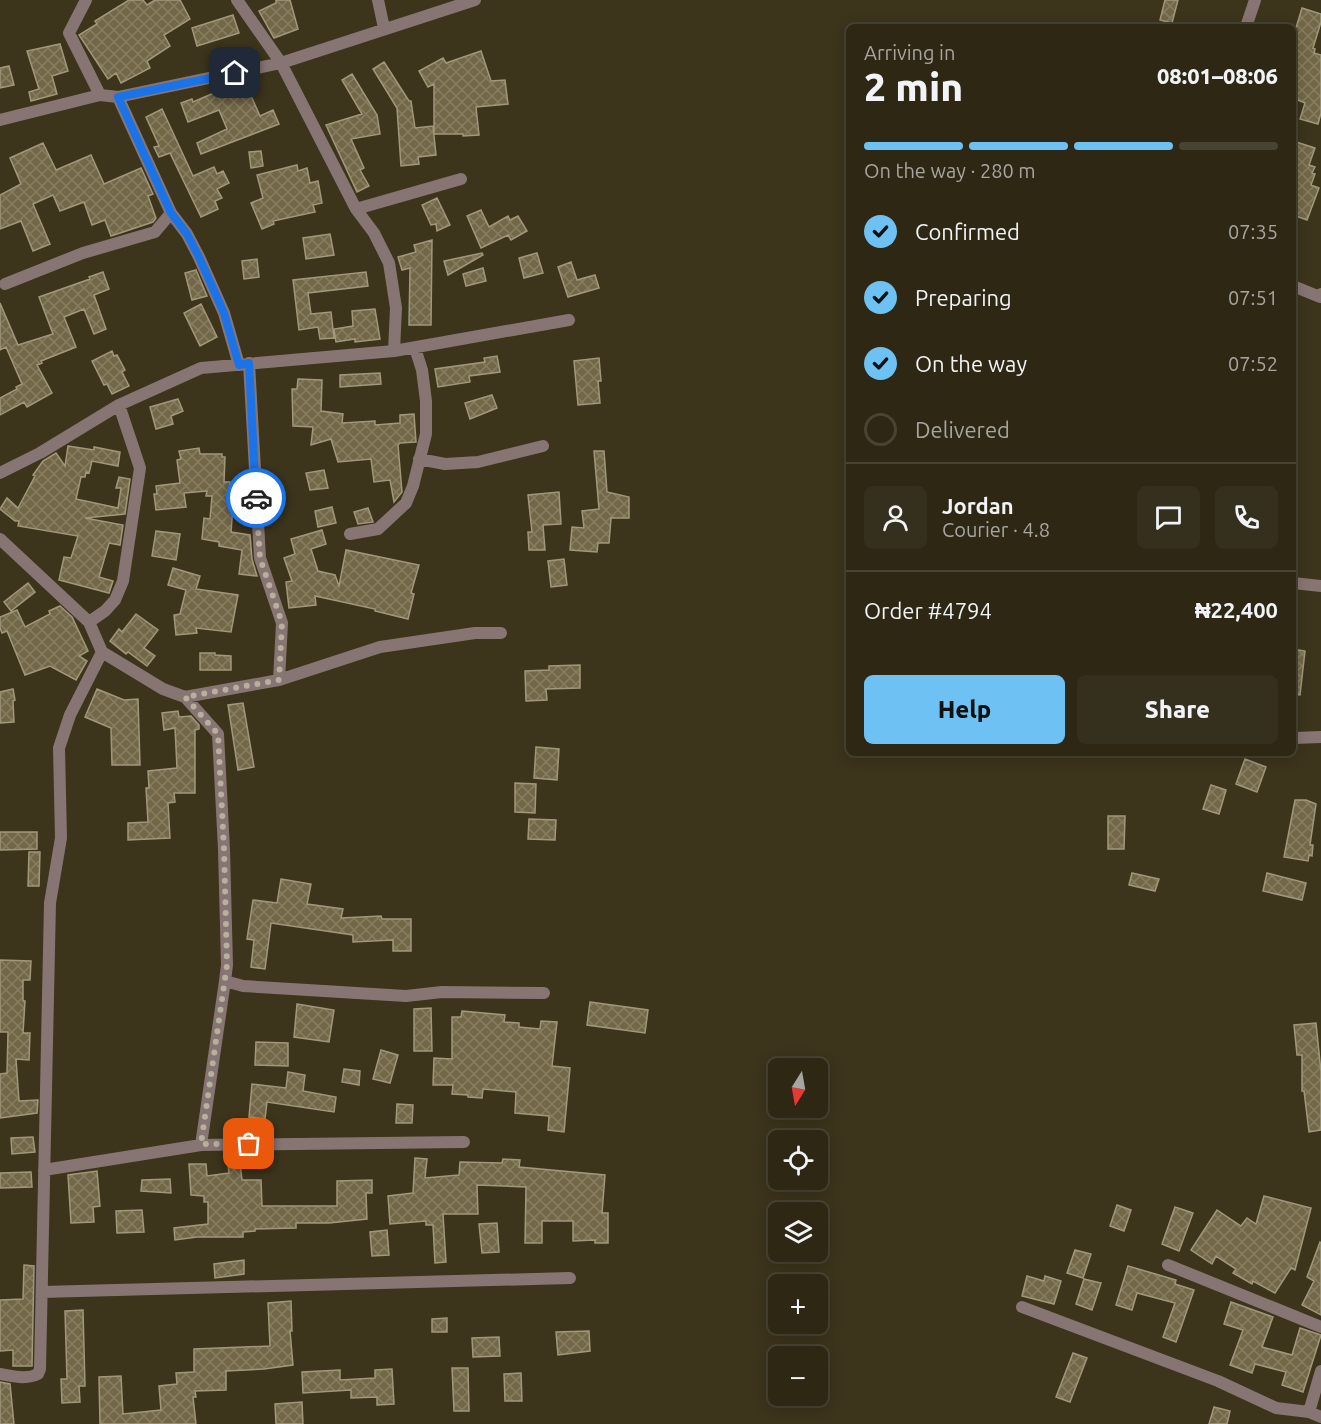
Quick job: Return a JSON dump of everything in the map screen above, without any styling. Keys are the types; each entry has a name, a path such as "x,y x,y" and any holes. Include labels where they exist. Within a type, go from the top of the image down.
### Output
{"street":[{"path":"86,0 69,33 100,95"},
{"path":"237,0 281,63 356,209 374,233 389,263 396,308 394,351"},
{"path":"378,0 384,28"},
{"path":"0,120 100,95 118,97 281,63 475,0"},
{"path":"1247,24 1255,0"},
{"path":"118,97 171,213 187,234 203,266 244,364 260,558 282,623 279,680"},
{"path":"356,209 461,179"},
{"path":"5,284 83,253 155,232 171,213"},
{"path":"1296,287 1321,296"},
{"path":"0,473 40,453 119,405 201,368 394,351 569,320"},
{"path":"350,534 378,529 406,503 413,486 426,434 426,401 422,370 415,348"},
{"path":"89,622 105,611 115,600 123,580 140,468 119,405"},
{"path":"419,459 445,464 478,462 543,446"},
{"path":"0,539 89,622 102,652 163,689 185,697 218,734 227,965 201,1144"},
{"path":"1296,583 1321,586"},
{"path":"185,697 279,680 381,647 475,633 501,633"},
{"path":"0,1374 21,1378 32,1377 38,1374 40,1369 50,903 61,838 59,748 70,715 102,652"},
{"path":"1296,738 1321,736"},
{"path":"225,981 243,986 406,996 442,992 544,993"},
{"path":"44,1170 201,1144 464,1142"},
{"path":"1168,1265 1321,1327"},
{"path":"42,1292 570,1278"},
{"path":"1022,1307 1218,1381 1276,1408 1315,1414 1321,1371"}],"building":[{"path":"129,0 143,0 147,5 155,0 180,0 190,19 164,35 170,46 147,61 150,68 121,83 116,73 108,79 79,35 97,24 95,21"},
{"path":"276,0 290,0 298,29 274,38 259,11 276,3"},
{"path":"1165,0 1178,0 1172,23 1160,20"},
{"path":"1302,8 1321,14 1321,22 1313,48 1314,53 1321,55 1321,113 1318,124 1300,119 1305,103 1296,99 1296,28"},
{"path":"233,15 239,33 197,46 192,28"},
{"path":"60,44 68,71 52,76 57,94 31,101 29,92 39,89 27,51"},
{"path":"481,51 491,81 505,80 508,104 476,107 479,135 434,134 434,84 428,87 419,71 443,58 446,63"},
{"path":"384,62 411,101 415,128 433,126 436,155 418,157 419,164 401,166 397,108 373,69"},
{"path":"9,66 14,85 0,88 0,68"},
{"path":"352,74 377,115 380,134 351,139 364,168 360,170 369,186 357,192 326,125 362,114 342,80"},
{"path":"244,80 260,116 273,110 279,124 201,154 197,143 227,129 219,110 188,122 181,103 192,99 193,102"},
{"path":"162,109 193,176 214,167 217,174 223,171 229,183 217,189 222,198 215,201 218,209 201,217 170,153 159,157 154,147 159,146 146,117"},
{"path":"1296,142 1315,148 1309,165 1315,167 1311,185 1319,188 1307,220 1296,216"},
{"path":"43,143 56,170 91,155 104,184 141,168 153,194 148,196 156,218 153,222 111,236 105,220 92,225 84,202 60,211 53,195 33,204 50,244 33,251 21,221 0,229 0,195 21,184 10,158"},
{"path":"261,151 263,166 251,168 249,152"},
{"path":"297,165 298,171 307,168 310,183 318,181 322,203 313,205 315,212 273,221 274,224 262,229 251,203 263,198 257,175"},
{"path":"437,198 450,225 437,231 436,224 431,225 422,205"},
{"path":"481,210 489,227 508,216 510,220 518,216 527,231 511,240 508,235 481,248 467,216"},
{"path":"330,234 334,255 306,259 303,238"},
{"path":"432,240 431,325 409,325 410,268 402,270 398,257 416,252 414,245"},
{"path":"482,253 483,255 448,275 444,261"},
{"path":"537,253 543,273 524,278 519,258"},
{"path":"257,259 259,277 244,279 242,261"},
{"path":"571,262 577,280 595,275 599,288 568,297 558,267"},
{"path":"483,268 486,281 466,286 463,274"},
{"path":"196,270 207,296 192,300 185,273"},
{"path":"103,272 109,289 94,295 106,329 94,334 84,309 64,317 76,347 41,361 42,363 37,365 52,393 27,407 24,402 0,415 0,398 22,384 6,347 0,350 0,303 18,345 53,334 39,297"},
{"path":"366,272 368,286 308,293 311,314 331,312 334,338 320,339 318,327 299,330 293,280"},
{"path":"201,304 217,337 200,346 184,313"},
{"path":"375,309 380,339 336,342 334,329 353,326 352,311"},
{"path":"112,351 114,356 117,355 125,370 122,372 129,386 112,394 107,384 104,385 92,361"},
{"path":"497,356 500,372 469,376 470,382 438,387 435,369 485,362 484,358"},
{"path":"599,358 600,403 578,405 574,361"},
{"path":"380,373 381,384 340,387 340,375"},
{"path":"298,379 322,380 321,411 343,414 342,423 375,421 375,425 400,423 400,415 414,414 416,442 398,445 402,492 394,502 390,480 374,482 371,459 338,462 331,439 311,445 313,427 293,426 292,389 297,389"},
{"path":"492,395 497,408 470,419 465,403"},
{"path":"178,399 183,411 171,416 173,424 156,429 150,407"},
{"path":"68,446 94,450 94,447 120,452 118,466 92,461 89,473 86,472 85,477 81,477 76,499 118,508 121,488 116,488 119,477 130,479 125,514 85,518 123,525 120,545 109,543 99,577 113,581 109,593 59,580 64,557 71,558 78,536 18,526 19,521 15,521 0,509 7,498 18,508 35,476 33,475 43,461 56,453 65,466"},
{"path":"199,448 200,454 222,454 222,457 225,457 224,482 230,482 228,506 233,506 231,532 250,535 252,559 257,576 239,574 242,550 219,546 219,542 202,539 204,518 210,519 212,496 206,496 207,491 184,493 186,507 156,510 154,494 157,494 156,486 180,483 177,460 181,459 179,451"},
{"path":"594,451 604,451 607,492 629,497 629,518 611,518 609,543 598,543 597,552 570,550 572,527 584,528 582,511 599,509"},
{"path":"324,470 328,488 310,490 306,473"},
{"path":"559,492 561,524 543,525 545,550 529,550 528,532 532,532 528,495"},
{"path":"332,507 336,523 318,527 315,511"},
{"path":"368,508 373,522 358,524 354,512"},
{"path":"322,530 326,544 311,549 318,571 335,575 339,586 346,550 419,565 411,593 414,594 408,619 315,596 316,605 289,608 286,582 292,581 284,558 295,554 291,539"},
{"path":"156,531 180,534 176,560 152,556"},
{"path":"564,559 567,585 551,587 548,561"},
{"path":"173,568 200,576 196,589 238,595 231,632 196,628 197,633 176,635 174,615 180,614 186,590 168,585"},
{"path":"28,583 35,592 11,611 4,602"},
{"path":"60,606 72,617 88,651 79,656 87,661 76,680 50,666 25,675 7,631 2,633 0,617 17,610 25,627"},
{"path":"136,614 158,630 144,648 155,656 147,666 128,652 126,654 110,641 119,629 122,632"},
{"path":"1296,650 1305,651 1300,695 1296,694"},
{"path":"200,653 231,656 231,670 200,670"},
{"path":"580,665 580,688 546,689 547,700 526,701 525,671 549,670 549,666"},
{"path":"13,689 14,722 0,723 0,692"},
{"path":"97,689 124,700 138,699 140,765 112,765 111,728 85,717"},
{"path":"243,703 254,767 238,770 228,705"},
{"path":"178,711 179,717 191,716 199,725 199,729 195,730 195,793 174,793 175,802 168,803 170,838 128,840 128,823 148,822 146,788 149,788 148,771 177,768 175,728 164,730 162,713"},
{"path":"536,747 559,749 557,780 534,778"},
{"path":"1245,759 1266,767 1257,792 1236,784"},
{"path":"515,783 536,784 535,813 515,812"},
{"path":"1211,785 1226,790 1219,814 1203,809"},
{"path":"1295,800 1306,800 1316,804 1310,845 1313,845 1312,856 1309,855 1308,861 1284,857"},
{"path":"1108,816 1125,816 1124,849 1108,849"},
{"path":"529,819 556,820 555,840 528,839"},
{"path":"0,832 37,832 37,849 0,850"},
{"path":"29,852 40,852 39,886 28,886"},
{"path":"1132,873 1159,879 1155,891 1129,885"},
{"path":"1267,873 1306,883 1302,900 1263,891"},
{"path":"281,879 311,884 307,904 343,909 341,918 381,916 382,919 411,919 411,951 393,951 393,940 353,942 353,935 271,923 265,969 251,967 254,940 247,939 253,900 277,903"},
{"path":"0,960 31,961 30,980 23,980 23,1001 25,1001 23,1033 30,1033 29,1060 16,1059 19,1101 38,1100 37,1113 0,1118 0,1074 7,1073 8,1032 0,1032"},
{"path":"590,1002 648,1010 645,1033 587,1025"},
{"path":"297,1004 334,1010 329,1042 294,1037"},
{"path":"431,1008 432,1051 414,1051 414,1009"},
{"path":"462,1011 505,1015 504,1022 519,1023 519,1027 540,1029 541,1021 557,1022 552,1066 570,1068 564,1132 548,1130 549,1116 515,1113 516,1092 483,1089 482,1098 468,1097 468,1095 452,1094 453,1085 433,1085 434,1058 452,1059 452,1017 461,1017"},
{"path":"1316,1023 1321,1072 1321,1130 1309,1132 1304,1091 1302,1091 1302,1055 1297,1055 1294,1025"},
{"path":"256,1042 288,1043 288,1066 255,1065"},
{"path":"381,1050 398,1055 390,1083 373,1079"},
{"path":"344,1069 360,1071 359,1085 342,1082"},
{"path":"288,1072 305,1075 303,1091 336,1097 334,1112 267,1102 265,1119 249,1117 252,1084 286,1088"},
{"path":"397,1104 413,1105 412,1123 396,1123"},
{"path":"33,1137 35,1152 12,1154 11,1138"},
{"path":"239,1154 242,1180 261,1180 262,1206 337,1206 337,1181 372,1180 372,1193 366,1193 367,1219 329,1223 296,1223 296,1228 255,1229 255,1231 243,1232 243,1237 197,1237 175,1240 174,1228 208,1224 208,1202 204,1202 204,1196 191,1195 189,1164 206,1164 207,1176 229,1173 227,1156"},
{"path":"415,1158 427,1159 425,1178 459,1175 460,1162 502,1163 503,1159 520,1160 519,1167 605,1175 602,1213 608,1213 608,1243 595,1243 595,1240 573,1241 573,1221 542,1221 542,1243 525,1243 526,1187 477,1185 478,1214 443,1214 446,1262 435,1263 433,1225 426,1225 426,1221 390,1224 388,1196 413,1193"},
{"path":"97,1171 100,1206 93,1207 94,1222 71,1223 68,1175"},
{"path":"31,1172 32,1187 0,1188 0,1173"},
{"path":"170,1179 171,1193 141,1191 142,1180"},
{"path":"1264,1196 1311,1208 1295,1270 1291,1268 1275,1293 1233,1273 1236,1269 1216,1256 1212,1264 1191,1250 1217,1210 1241,1226 1247,1218 1256,1224"},
{"path":"1117,1205 1131,1210 1124,1231 1110,1226"},
{"path":"1175,1207 1193,1213 1179,1251 1162,1244"},
{"path":"142,1210 144,1232 117,1233 116,1211"},
{"path":"497,1223 499,1252 482,1253 479,1224"},
{"path":"387,1230 389,1255 372,1256 370,1232"},
{"path":"1320,1242 1321,1315 1302,1305 1314,1281 1307,1277"},
{"path":"1075,1250 1091,1254 1083,1278 1067,1273"},
{"path":"244,1260 244,1274 215,1278 214,1264"},
{"path":"24,1265 34,1266 32,1366 13,1366 13,1350 0,1351 0,1300 23,1299"},
{"path":"1128,1266 1176,1280 1175,1284 1194,1290 1176,1342 1163,1337 1175,1303 1137,1293 1132,1310 1116,1305"},
{"path":"1027,1276 1044,1281 1045,1276 1061,1281 1054,1304 1022,1296"},
{"path":"1084,1279 1101,1283 1092,1310 1076,1304"},
{"path":"291,1301 292,1331 290,1331 293,1365 226,1371 226,1390 195,1391 196,1397 193,1397 196,1424 100,1424 99,1377 121,1376 123,1414 161,1410 159,1386 177,1384 176,1373 194,1372 194,1349 270,1346 268,1303"},
{"path":"1231,1302 1273,1317 1262,1347 1292,1355 1300,1328 1321,1335 1303,1392 1282,1385 1286,1372 1255,1364 1252,1373 1230,1365 1243,1330 1224,1324"},
{"path":"83,1310 85,1386 79,1386 80,1402 62,1403 61,1379 67,1379 65,1311"},
{"path":"447,1318 447,1332 432,1332 432,1319"},
{"path":"589,1331 590,1351 558,1355 556,1332"},
{"path":"499,1337 500,1356 473,1357 472,1338"},
{"path":"1073,1353 1087,1358 1070,1402 1056,1397"},
{"path":"452,1368 468,1368 469,1411 454,1411"},
{"path":"392,1369 394,1404 377,1405 377,1397 351,1398 351,1390 303,1393 302,1372 340,1370 340,1380 375,1378 375,1370"},
{"path":"521,1373 522,1401 505,1401 504,1374"},
{"path":"0,1382 10,1384 14,1424 0,1424"},
{"path":"302,1402 303,1424 276,1424 275,1404"},
{"path":"1214,1407 1230,1411 1227,1424 1209,1424"}],"way so far":[{"path":"249,1144 201,1144 227,965 224,849 218,734 185,697 279,680 282,623 260,558 256,498"}],"route":[{"path":"235,73 118,97 171,213 187,234 199,257 224,313 239,365 249,363 256,498"}]}
